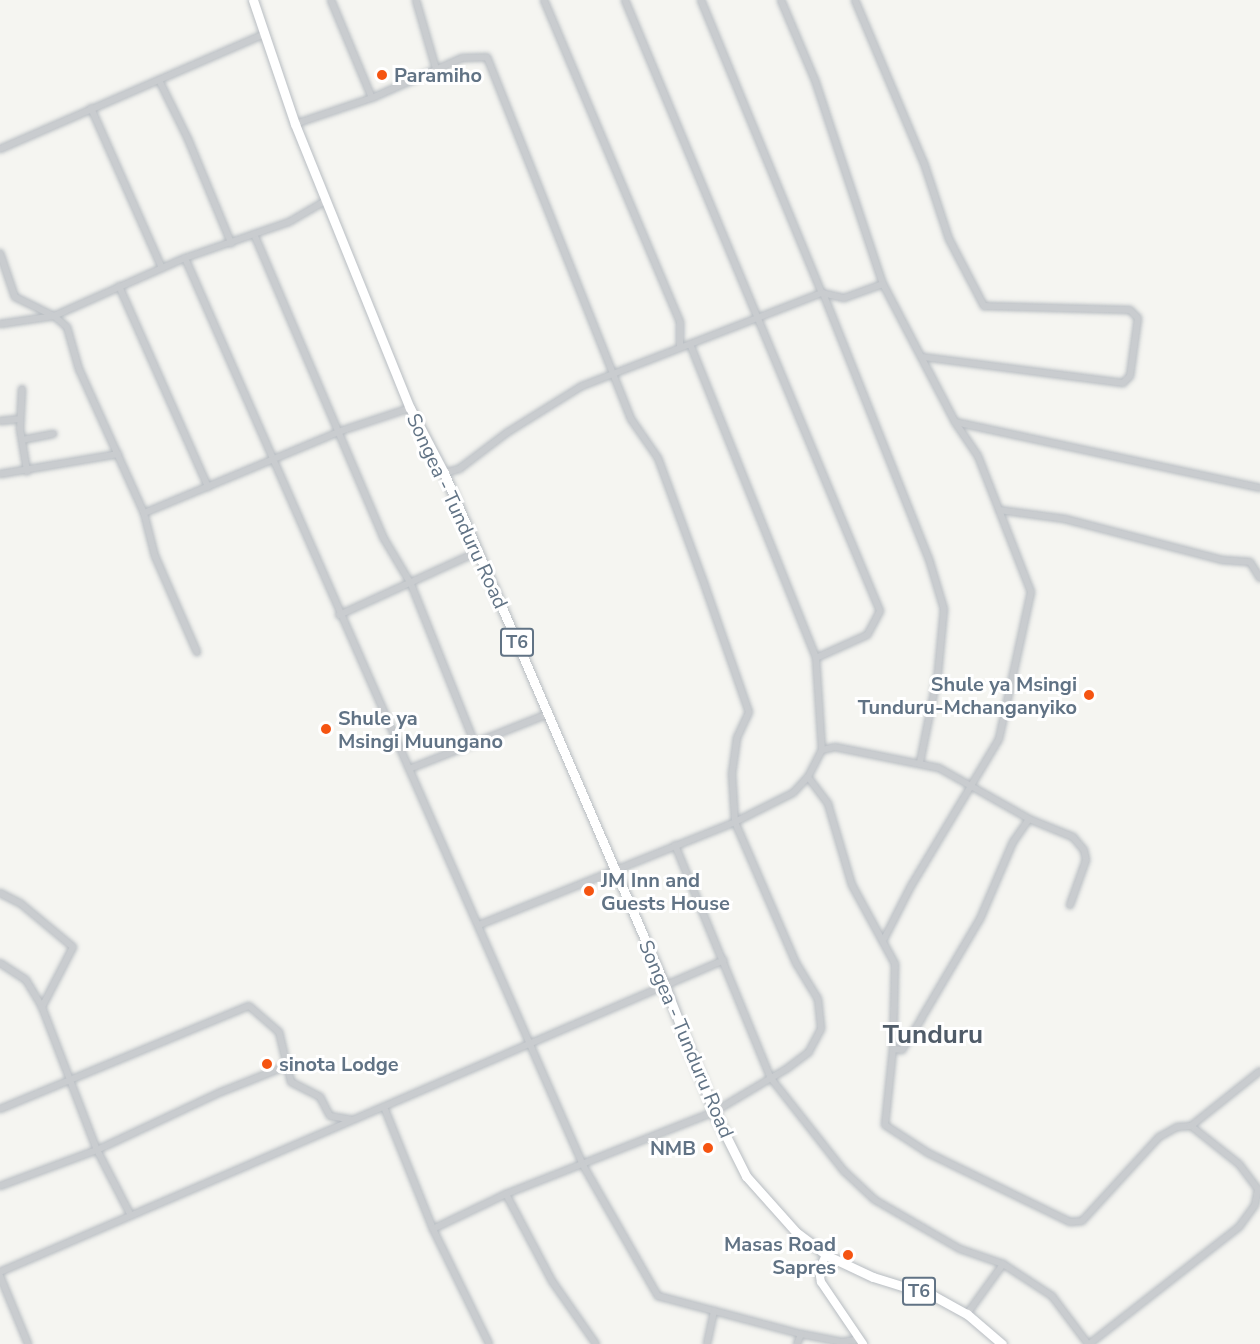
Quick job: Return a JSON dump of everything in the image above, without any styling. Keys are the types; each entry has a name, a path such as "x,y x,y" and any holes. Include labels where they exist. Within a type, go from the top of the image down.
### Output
{"highway":[{"name":"Songea - Tunduru Road","path":"253,0 295,124 410,408 444,473 665,986 714,1112 746,1176 796,1232 826,1255"},
{"name":"T6","path":"826,1255 873,1277 934,1296 967,1314 1002,1344"}],"main road":[{"path":"826,1255 819,1270 820,1282 862,1342"}],"street":[{"path":"331,0 372,98"},
{"path":"416,0 436,69"},
{"path":"544,0 680,322 680,347"},
{"path":"625,0 741,285 759,318 880,611 867,635 816,658"},
{"path":"701,0 924,548 944,609 938,673 920,762"},
{"path":"781,0 815,80 883,284 955,422 978,456 1031,592 999,739 974,786 911,886 883,941"},
{"path":"855,0 924,163 949,239 984,306 1130,310 1138,318 1130,376 1123,382 922,357"},
{"path":"0,149 265,34"},
{"path":"295,124 372,98 462,58 487,57 632,419 658,458 749,712 736,738 732,784 735,822 796,963 818,999 821,1029 809,1052 714,1112 506,1194 433,1229"},
{"path":"159,80 189,139 231,243"},
{"path":"91,108 162,268"},
{"path":"0,324 54,316 185,258 289,222 327,200"},
{"path":"254,234 341,431 383,537 411,584 475,744"},
{"path":"0,253 15,297 54,316 67,327 79,369 144,513 155,556 197,652"},
{"path":"185,258 275,458 339,615 479,925 528,1043 583,1165 658,1296 801,1334 842,1342 862,1342"},
{"path":"444,473 459,469 508,432 582,386 822,293 844,298 883,284"},
{"path":"119,286 208,486"},
{"path":"479,925 735,822 794,794 808,777 822,750 816,658 690,344"},
{"path":"22,389 20,420 27,471"},
{"path":"144,513 341,431 410,408"},
{"path":"0,421 20,420"},
{"path":"955,422 1260,488"},
{"path":"22,440 53,434"},
{"path":"0,474 118,454"},
{"path":"999,510 1065,519 1222,560 1250,562 1260,578"},
{"path":"339,615 477,552"},
{"path":"409,769 548,714"},
{"path":"822,750 848,748 920,762 974,786 1029,819 1073,837 1084,850 1086,860 1070,905"},
{"path":"808,777 828,804 852,885 895,964 893,1049 885,1125 928,1153 1070,1222 1082,1221 1159,1137 1177,1127 1191,1126 1260,1071"},
{"path":"893,1049 902,1050 921,1019 980,919 1013,842 1029,819"},
{"path":"675,845 771,1077 844,1171 875,1200 960,1249 1003,1264 1052,1296 1089,1344 1239,1227 1256,1205 1258,1189 1239,1164 1191,1126"},
{"path":"0,893 20,903 73,947 42,1007"},
{"path":"28,1344 0,1274 130,1215 724,960"},
{"path":"0,963 26,980 42,1007 98,1150 130,1215"},
{"path":"1,1107 249,1006 279,1032 289,1065 291,1082 320,1097 330,1116 354,1120"},
{"path":"0,1186 98,1150 221,1092 289,1065"},
{"path":"384,1107 433,1229 489,1344"},
{"path":"506,1194 552,1281 596,1344"},
{"path":"967,1314 1003,1264"},
{"path":"707,1344 714,1311"},
{"path":"797,1344 801,1334"}],"place":[{"name":"Paramiho","path":"382,75"},
{"name":"Shule ya Msingi Tunduru-Mchanganyiko","path":"1089,695"},
{"name":"Shule ya Msingi Muungano","path":"326,729"},
{"name":"JM Inn and Guests House","path":"589,891"},
{"name":"sinota Lodge","path":"267,1064"},
{"name":"NMB","path":"708,1148"},
{"name":"Masas Road Sapres","path":"848,1255"}],"district":[{"name":"Tunduru","path":"933,1035"}]}
